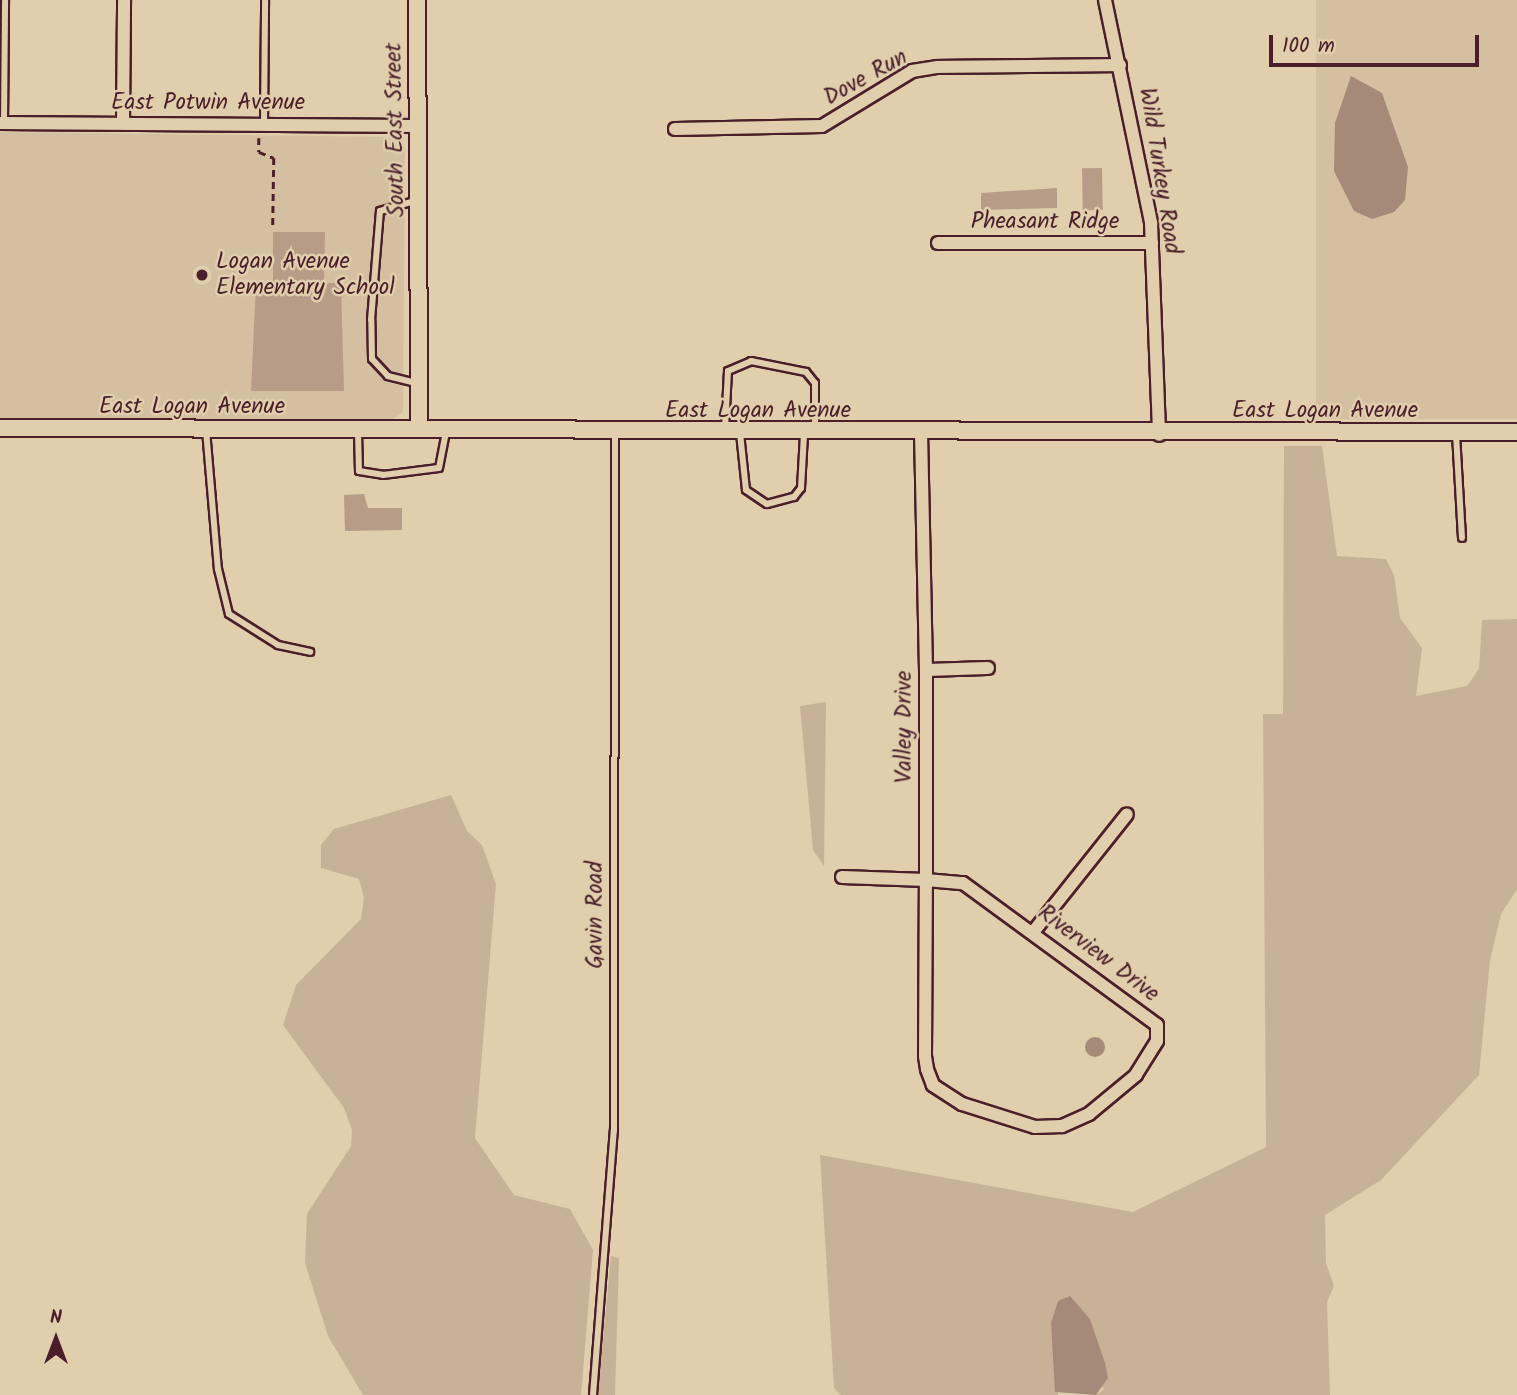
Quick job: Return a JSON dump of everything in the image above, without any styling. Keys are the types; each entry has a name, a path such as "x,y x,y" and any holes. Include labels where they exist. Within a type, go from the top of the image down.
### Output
{"street":[{"path":"123,124 124,0"},
{"name":"South East Street","path":"417,0 419,427"},
{"name":"Wild Turkey Road","path":"1105,0 1120,65 1152,243 1159,435"},
{"name":"Dove Run","path":"675,129 822,126 912,71 938,66 1120,65"},
{"name":"East Potwin Avenue","path":"2,123 123,124 261,131 416,126"},
{"name":"Pheasant Ridge","path":"938,243 1152,243"},
{"name":"East Logan Avenue","path":"0,428 358,431 419,427 446,430 615,433 1159,435 1517,432"},
{"name":"Valley Drive","path":"921,434 926,670 926,1021"},
{"path":"926,670 988,668"},
{"path":"1034,931 1127,814"},
{"name":"Riverview Drive","path":"842,877 963,883 1034,931 1157,1025 1157,1041 1117,1090 1062,1126 1035,1127 984,1113 933,1085 926,1021"}],"lane":[{"path":"2,123 5,0"},
{"path":"261,131 265,0"},
{"path":"419,383 388,376 372,359 370,320 380,211 420,200"},
{"path":"751,361 806,372 815,383 801,488 794,497 767,504 746,490 733,433 728,371 751,361"},
{"path":"206,430 218,569 229,614 278,645 310,652"},
{"path":"358,431 359,471 383,475 439,468 446,430"},
{"path":"1456,432 1462,538"},
{"name":"Gavin Road","path":"593,1395 614,1131 615,433"}],"path":[{"path":"261,131 259,152 273,156 273,225"}],"shaded area":[{"path":"1316,0 1517,0 1517,419 1316,419"},
{"path":"1351,76 1382,93 1408,167 1405,200 1394,212 1372,219 1354,211 1334,171 1335,123"},
{"name":"Logan Avenue Elementary School","path":"0,132 399,137 405,147 403,412 389,422 0,421"},
{"path":"1284,446 1322,446 1337,556 1386,559 1394,575 1400,618 1422,648 1416,696 1467,686 1479,669 1482,620 1517,619 1517,889 1501,914 1490,960 1479,1075 1381,1180 1325,1215 1326,1263 1334,1286 1327,1302 1330,1395 1096,1395 1104,1389 1051,1323 1058,1395 841,1395 834,1388 820,1155 1133,1212 1266,1147 1263,714 1283,714"},
{"path":"826,702 824,866 813,850 800,706"},
{"path":"451,795 467,831 482,845 496,884 475,1138 514,1195 570,1209 593,1250 581,1395 363,1395 328,1336 305,1263 307,1214 351,1146 352,1130 344,1108 283,1025 296,985 361,919 364,898 359,879 321,868 321,845 334,829"},
{"path":"1095,1037 1102,1040 1105,1047 1102,1054 1095,1057 1088,1054 1085,1047 1088,1040"},
{"path":"611,1256 619,1258 615,1395 598,1395"},
{"path":"1070,1296 1090,1319 1105,1363 1108,1378 1096,1395 1055,1392 1051,1323 1058,1301"}],"building":[{"path":"1082,168 1102,168 1103,210 1083,210"},
{"path":"1057,188 1057,208 981,210 981,193"},
{"path":"273,232 325,232 324,283 341,283 344,391 251,391 256,284 273,284"},
{"path":"364,494 368,508 402,508 402,530 345,531 344,495"}],"place":[{"name":"Logan Avenue Elementary School","path":"202,275"}]}
